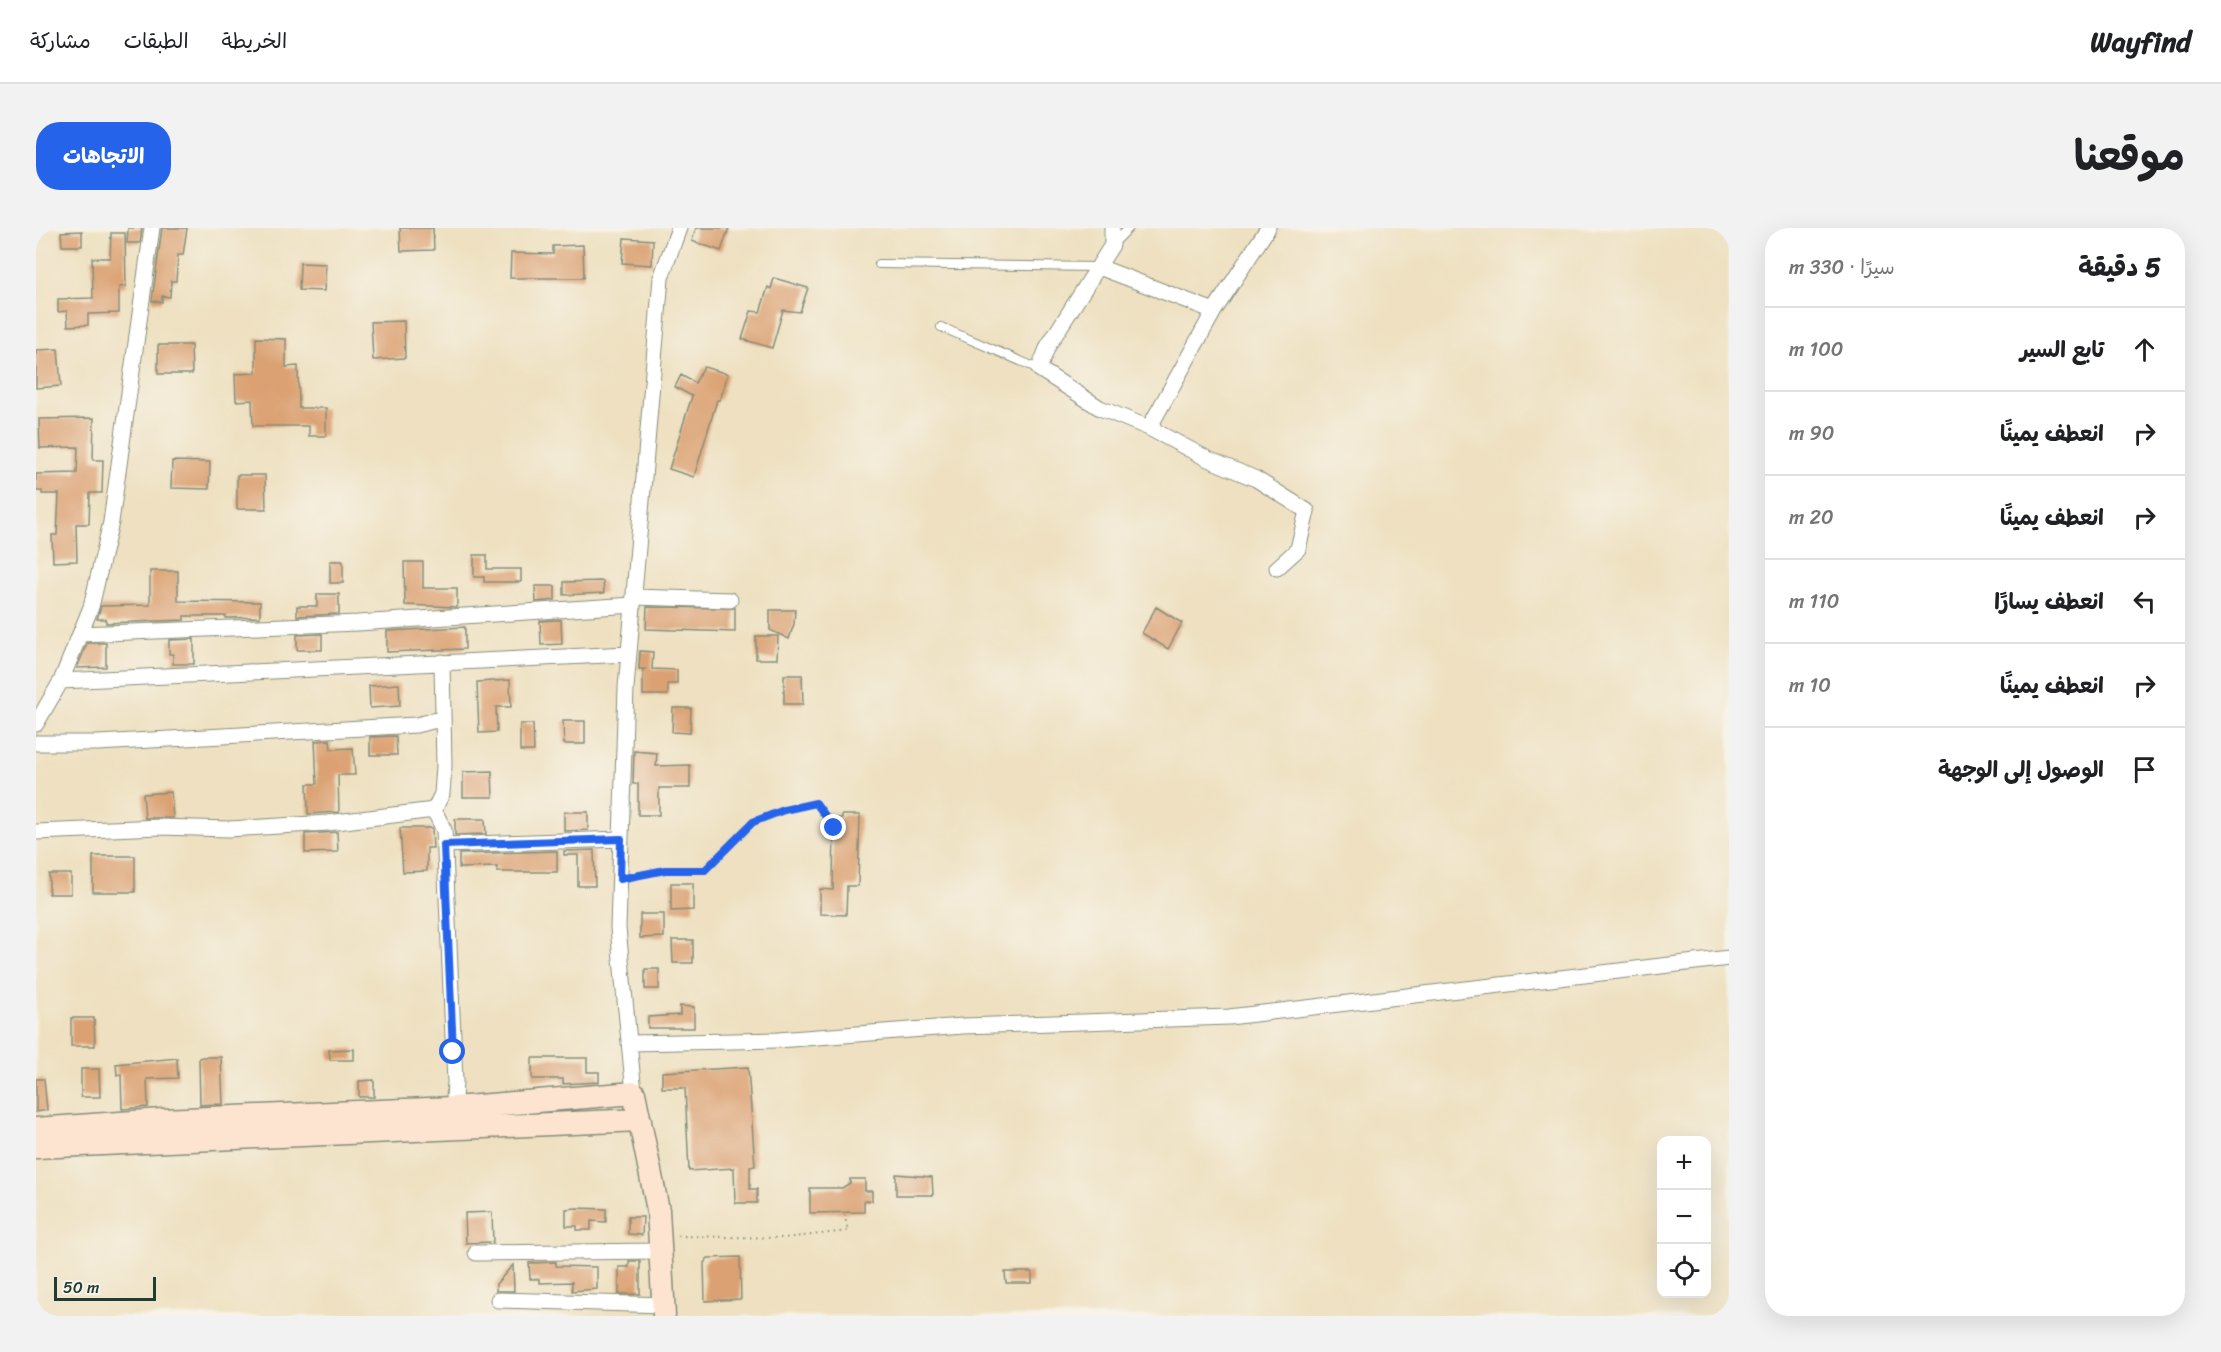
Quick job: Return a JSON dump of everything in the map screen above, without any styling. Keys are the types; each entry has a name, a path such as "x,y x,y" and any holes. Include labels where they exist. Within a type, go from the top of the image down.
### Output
{"street":[{"path":"36,724 61,681 91,607 111,522 152,228"},
{"path":"498,1300 664,1310 658,1210 634,1093 618,928 628,654 661,278 679,228"},
{"path":"1112,228 1112,245 1047,346 1039,369 1100,408 1149,428 1208,459 1256,479 1307,511 1298,549 1277,568"},
{"path":"1149,428 1214,311 1268,228"},
{"path":"1099,267 1214,311"},
{"path":"80,634 358,624 634,601 730,600"},
{"path":"61,681 628,654"},
{"path":"434,810 442,794 444,744 441,719 442,662"},
{"path":"36,743 98,743 416,725 441,719"},
{"path":"36,832 160,826 229,829 328,823 434,810"},
{"path":"434,810 444,830 455,1082 450,1118"},
{"path":"444,845 621,839"},
{"path":"629,1042 778,1040 963,1026 1229,1017 1729,958"},
{"path":"450,1118 634,1093"},
{"path":"36,1129 163,1131 450,1118 640,1120"},
{"path":"36,1147 163,1131"},
{"path":"476,1253 660,1244"}],"lane":[{"path":"1112,245 1129,228"},
{"path":"879,264 1099,267"},
{"path":"941,327 1039,369"}],"path":[{"path":"620,879 665,870 705,870 753,822 784,810 816,803 834,828"},
{"path":"660,1244 685,1235 784,1238 848,1231 844,1212"}],"building":[{"path":"128,228 142,228 140,243 127,243"},
{"path":"162,228 187,228 183,255 178,255 176,281 171,281 170,297 162,296 162,302 152,301"},
{"path":"400,228 433,228 434,250 401,251"},
{"path":"696,228 729,228 721,251 692,241"},
{"path":"82,231 82,246 62,246 61,232"},
{"path":"111,233 125,233 126,286 119,287 119,313 88,314 88,325 68,326 67,311 58,312 58,299 93,298 92,258 110,258"},
{"path":"624,238 653,240 652,265 622,263"},
{"path":"583,245 584,278 510,278 511,253 553,254 553,246"},
{"path":"300,263 326,264 324,291 299,290"},
{"path":"774,278 808,288 800,312 783,310 772,348 742,339 751,311 760,312 768,287 771,289"},
{"path":"404,321 405,358 373,360 371,322"},
{"path":"256,338 286,339 286,367 298,366 299,408 326,408 326,436 309,436 309,426 253,426 252,400 236,401 235,374 256,373"},
{"path":"158,345 191,345 192,374 158,374"},
{"path":"58,349 61,386 36,388 36,350"},
{"path":"704,367 728,374 720,400 717,400 694,477 669,469 692,396 675,387 681,375 695,383"},
{"path":"94,418 93,460 103,460 102,493 90,493 89,524 76,524 77,561 53,562 52,535 57,535 59,494 42,494 42,491 36,491 36,474 77,473 78,447 40,448 39,419"},
{"path":"172,461 210,462 209,489 171,488"},
{"path":"237,475 265,475 266,509 237,509"},
{"path":"474,555 487,555 487,569 521,569 521,582 484,582 484,577 474,577"},
{"path":"330,561 343,561 343,583 330,583"},
{"path":"404,562 423,562 423,588 457,588 457,607 405,605"},
{"path":"150,571 178,571 178,601 260,602 260,617 184,616 184,620 106,623 106,619 97,619 101,606 150,605"},
{"path":"603,581 604,593 564,595 564,582"},
{"path":"535,586 555,586 555,600 536,602"},
{"path":"317,594 339,594 339,614 297,616 297,606 317,606"},
{"path":"647,607 735,608 735,632 646,629"},
{"path":"1156,607 1182,623 1168,649 1142,633"},
{"path":"770,610 795,610 794,624 789,639 770,630"},
{"path":"561,620 562,644 541,645 540,621"},
{"path":"465,627 465,649 387,652 387,631"},
{"path":"322,634 322,650 297,650 297,635"},
{"path":"756,636 778,636 777,659 756,659"},
{"path":"194,639 194,664 173,664 173,654 169,654 169,640"},
{"path":"87,643 106,643 106,667 77,668"},
{"path":"640,651 653,652 652,669 677,670 677,684 668,684 668,695 643,695 643,669 639,669"},
{"path":"784,675 802,675 803,704 784,704"},
{"path":"510,680 511,707 496,707 497,732 479,733 477,682"},
{"path":"399,684 400,706 370,708 369,686"},
{"path":"673,708 691,708 690,733 672,732"},
{"path":"563,721 585,721 585,744 564,744"},
{"path":"520,724 533,724 534,751 520,751"},
{"path":"396,736 397,755 370,755 370,737"},
{"path":"330,740 331,749 353,748 355,775 338,775 339,812 308,814 307,784 317,784 315,741"},
{"path":"634,751 657,753 656,766 690,765 690,788 659,788 659,815 638,815 638,784 633,784"},
{"path":"492,771 493,797 463,797 463,772"},
{"path":"171,792 173,818 145,818 143,794"},
{"path":"564,812 588,812 588,830 564,831"},
{"path":"842,815 860,815 858,886 847,886 846,915 820,914 820,889 833,890 834,818 842,818"},
{"path":"455,819 485,819 486,834 455,835"},
{"path":"400,828 432,828 433,848 427,848 427,871 403,872"},
{"path":"337,832 338,852 305,853 305,834"},
{"path":"594,850 595,886 578,886 578,855 564,855 564,851"},
{"path":"557,851 557,872 497,872 497,867 459,868 459,854"},
{"path":"93,856 135,856 135,892 93,892"},
{"path":"49,874 71,874 71,894 49,894"},
{"path":"671,883 693,883 693,910 671,911"},
{"path":"640,914 664,914 664,937 640,938"},
{"path":"672,940 693,940 693,963 673,963"},
{"path":"645,969 659,969 659,989 645,989"},
{"path":"680,1006 694,1007 694,1028 648,1028 648,1017 680,1015"},
{"path":"71,1018 94,1018 95,1046 71,1046"},
{"path":"354,1049 354,1060 330,1060 329,1050"},
{"path":"221,1057 223,1104 200,1105 199,1058"},
{"path":"177,1058 178,1078 147,1079 148,1107 122,1109 121,1074 117,1075 116,1064"},
{"path":"532,1058 587,1058 587,1072 599,1072 599,1082 563,1084 563,1079 532,1079"},
{"path":"748,1067 755,1166 750,1167 750,1189 757,1189 757,1203 735,1203 734,1168 689,1171 685,1088 662,1088 662,1072"},
{"path":"81,1069 99,1069 100,1097 81,1097"},
{"path":"36,1079 44,1079 47,1110 36,1112"},
{"path":"374,1080 374,1097 359,1097 359,1081"},
{"path":"896,1174 932,1177 933,1195 896,1195"},
{"path":"850,1179 865,1179 865,1191 872,1191 872,1201 864,1201 864,1212 810,1213 810,1188 842,1188 850,1183"},
{"path":"566,1209 606,1209 606,1222 591,1221 591,1230 577,1230 577,1226 566,1226"},
{"path":"492,1212 493,1242 466,1243 465,1213"},
{"path":"628,1217 643,1217 642,1235 628,1234"},
{"path":"740,1257 741,1299 705,1301 704,1263 708,1258"},
{"path":"629,1261 640,1261 640,1294 619,1294 619,1267 629,1267"},
{"path":"556,1262 556,1266 597,1267 597,1289 572,1291 572,1282 539,1283 539,1279 530,1279 529,1263"},
{"path":"513,1265 514,1291 496,1291 496,1284"},
{"path":"1005,1272 1032,1272 1032,1283 1006,1283"}],"route":[{"path":"453,1052 444,845 621,839 620,879 665,870 705,870 753,822 784,810 816,803 834,828"}]}
